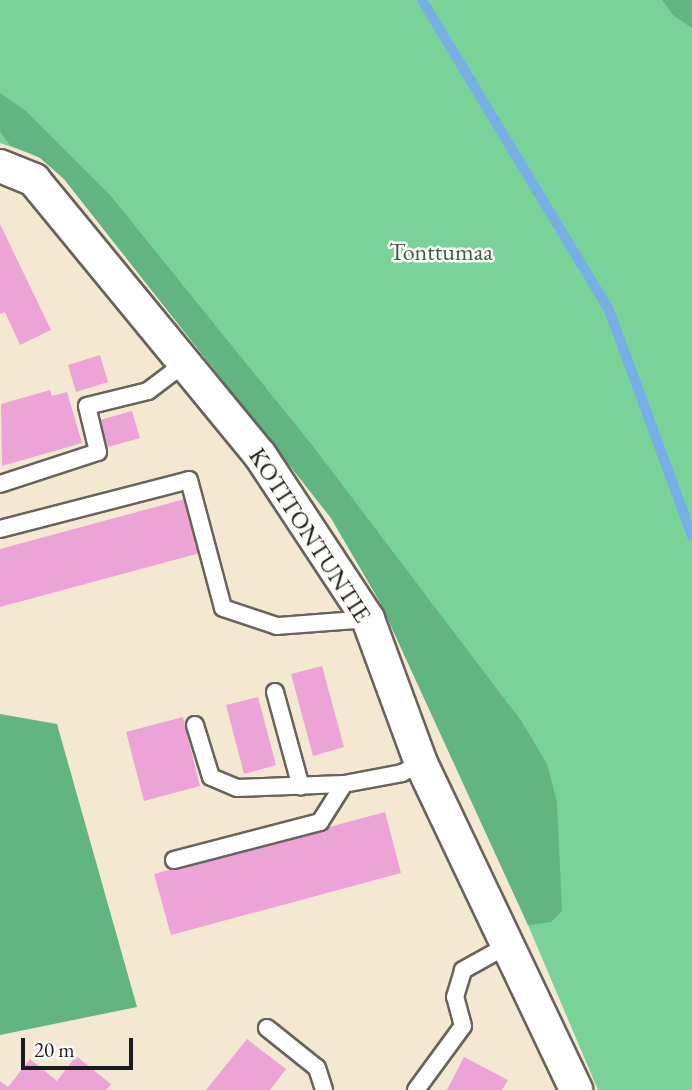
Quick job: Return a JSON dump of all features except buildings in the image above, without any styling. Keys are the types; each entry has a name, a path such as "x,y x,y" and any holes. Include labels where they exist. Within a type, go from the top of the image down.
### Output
{"street":[{"name":"KOTITONTUNTIE","path":"0,166 34,180 260,455 368,619 421,763 510,944 576,1090"}],"lane":[{"path":"0,484 98,452 86,406 148,391 185,363"},
{"path":"0,529 188,480 223,608 277,626 368,619"},
{"path":"275,692 301,787"},
{"path":"195,725 211,777 237,788 344,784 402,773 421,763"},
{"path":"174,860 320,822 344,784"},
{"path":"416,1090 463,1026 455,997 463,970 510,944"},
{"path":"267,1028 317,1068 324,1090"}],"green space":[{"name":"Tonttumaa","path":"0,0 692,0 692,1090 598,1090 528,925 380,602 331,518 64,179 40,157 0,143"},
{"path":"662,0 692,0 692,28 673,15"},
{"path":"0,93 26,111 110,195 312,445 522,722 547,764 557,802 562,911 551,922 528,925 380,602 331,518 64,179 40,158 10,145 0,132"},
{"path":"0,714 57,724 137,1007 0,1035"}],"waterway":[{"path":"422,0 609,310 692,536"}]}
